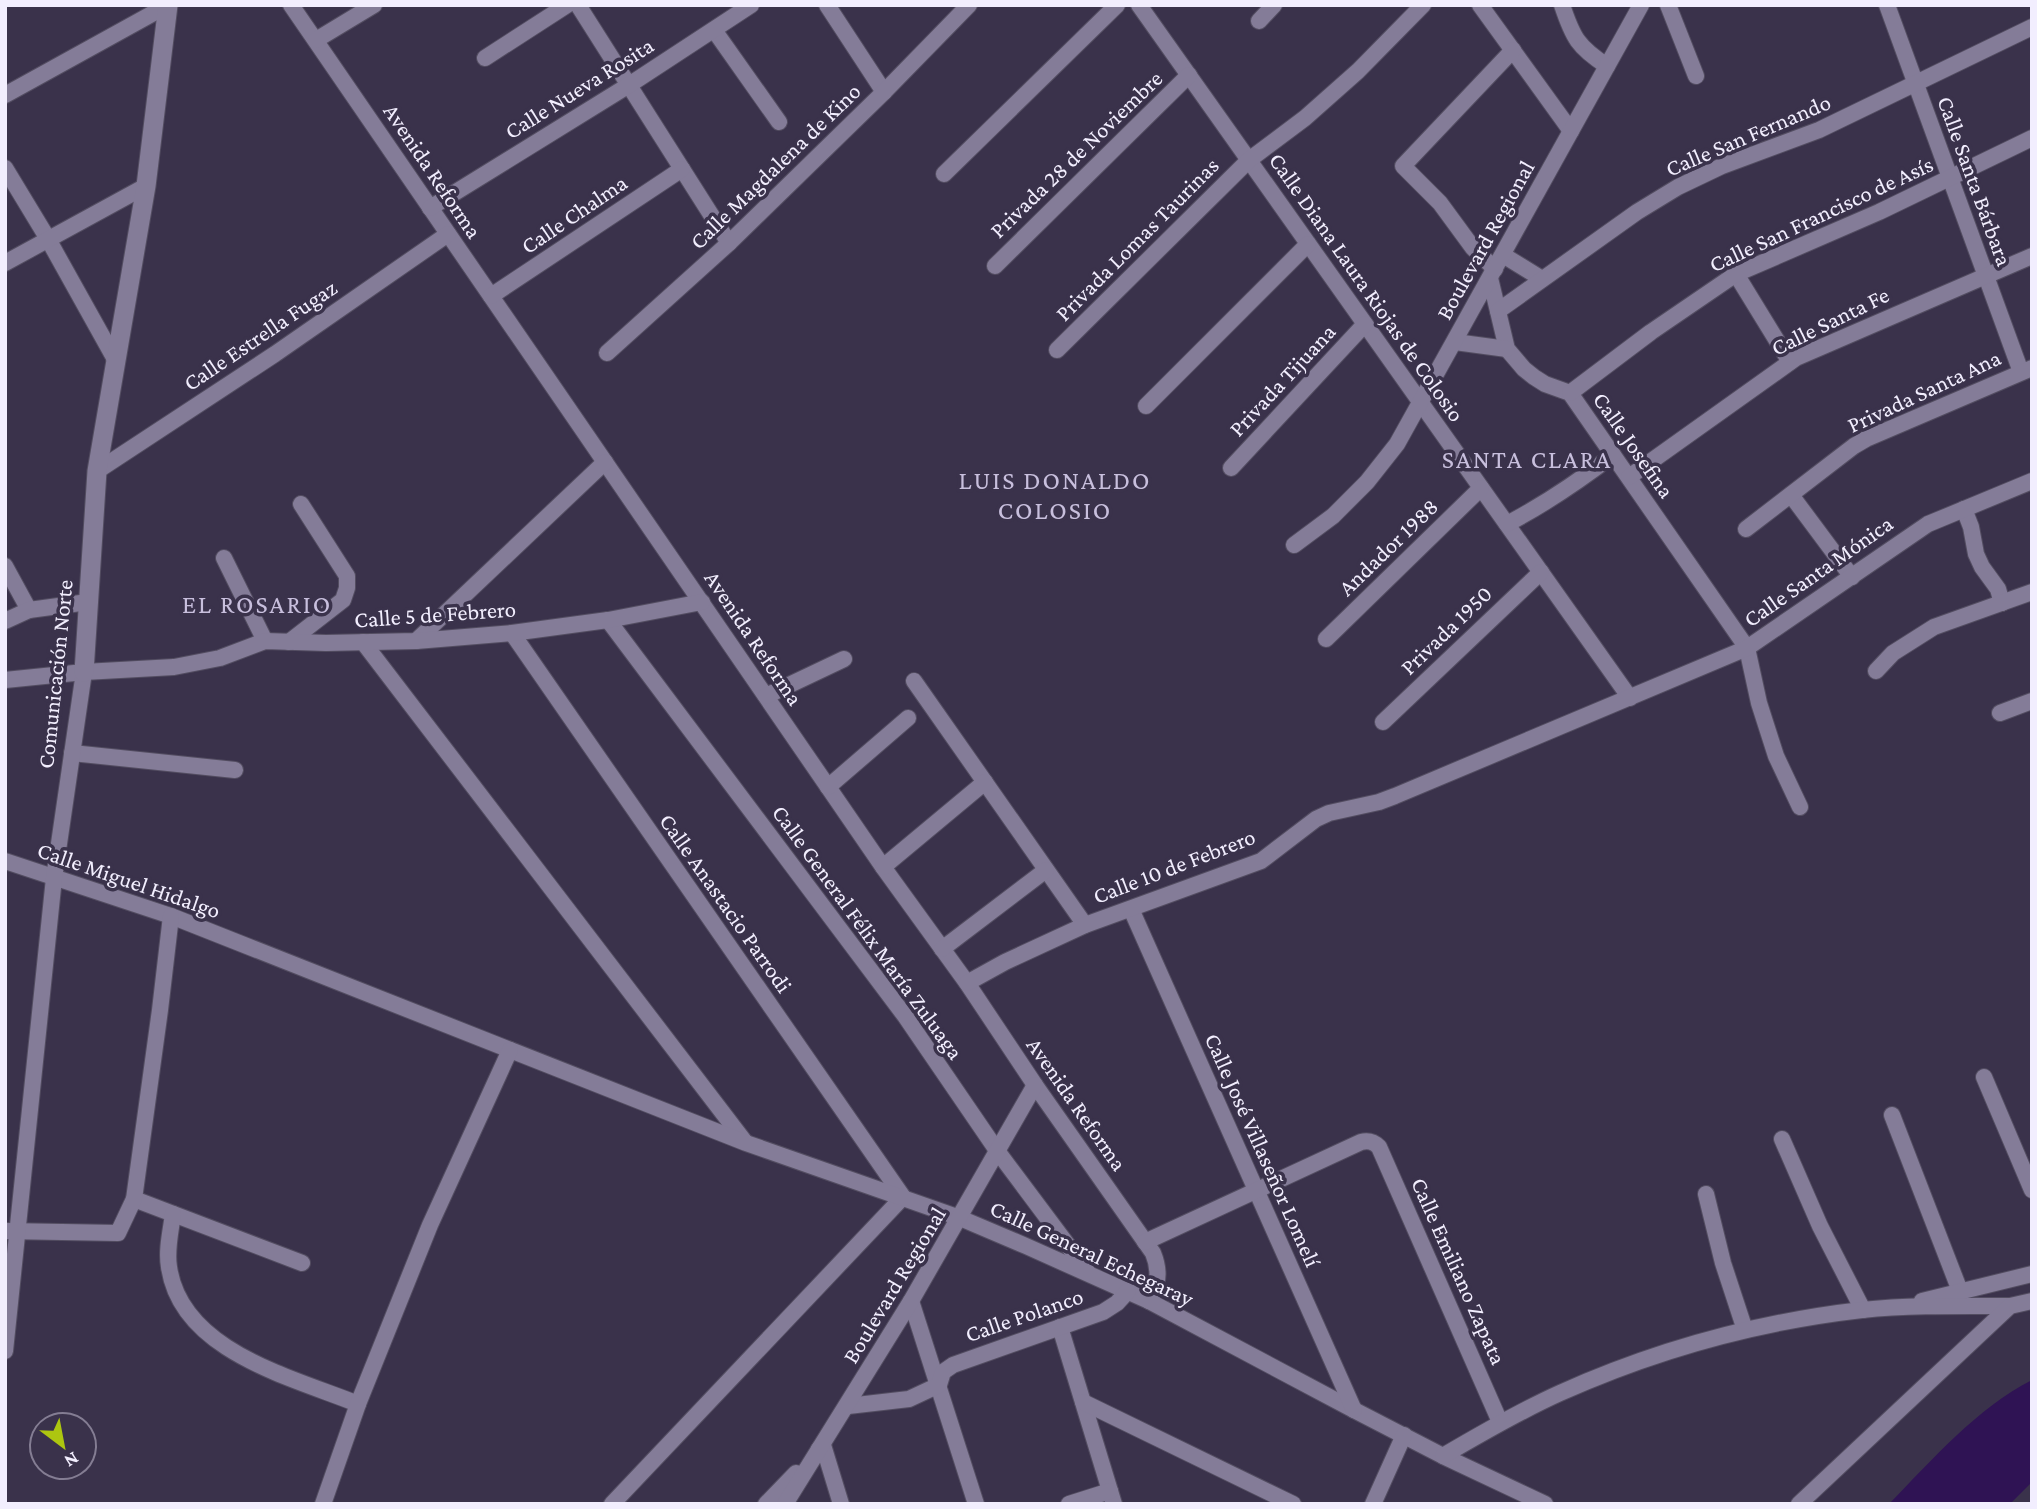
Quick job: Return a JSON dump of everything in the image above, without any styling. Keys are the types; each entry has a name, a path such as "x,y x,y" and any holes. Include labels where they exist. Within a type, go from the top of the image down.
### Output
{"street":[{"path":"5,95 168,5"},
{"name":"Comunicación Norte","path":"5,1351 11,1231 54,878 84,672 97,471 146,186 168,5"},
{"name":"Avenida Reforma","path":"291,5 883,867 967,983 1145,1242 1155,1259 1158,1271 1155,1290 1149,1301"},
{"path":"316,40 374,5"},
{"path":"485,58 567,5"},
{"path":"578,5 729,243"},
{"name":"Calle Nueva Rosita","path":"430,208 629,85 751,5"},
{"path":"827,5 884,92"},
{"path":"944,174 1117,5"},
{"name":"Calle Diana Laura Riojas de Colosio","path":"1139,5 1630,698"},
{"path":"1259,20 1274,5"},
{"name":"Privada Lomas Taurinas","path":"1057,350 1249,160 1305,118 1358,71 1423,5"},
{"path":"1480,5 1571,131"},
{"path":"1562,5 1575,39 1585,51 1607,66"},
{"name":"Boulevard Regional","path":"1294,545 1333,516 1367,482 1396,444 1641,5"},
{"path":"1668,5 1696,76"},
{"name":"Calle Santa Bárbara","path":"1887,5 1985,275 2026,370"},
{"name":"Calle Magdalena de Kino","path":"607,353 729,243 884,92 959,9"},
{"name":"Calle San Fernando","path":"1498,311 1637,212 1678,187 1722,166 1819,130 2032,27"},
{"path":"714,30 779,122"},
{"path":"1513,50 1403,166 1432,193 1473,248 1496,267 1542,279"},
{"name":"Privada 28 de Noviembre","path":"995,265 1189,75"},
{"name":"Calle San Francisco de Asís","path":"1570,393 1651,331 1735,274 1808,244 2032,138"},
{"path":"5,168 116,361"},
{"name":"Calle Chalma","path":"491,296 682,169"},
{"path":"5,263 146,186"},
{"name":"Calle Estrella Fugaz","path":"97,471 275,354 448,234"},
{"path":"1146,406 1308,244"},
{"name":"Calle Santa Fe","path":"1629,477 1790,362 2032,256"},
{"name":"Calle Josefina","path":"1496,267 1498,311 1507,349 1534,377 1570,393 1747,648"},
{"path":"1735,274 1790,362"},
{"name":"Privada Tijuana","path":"1231,468 1366,324"},
{"path":"1455,342 1507,349"},
{"name":"Privada Santa Ana","path":"1746,529 1866,439 2026,370"},
{"path":"1507,524 1563,492 1613,455"},
{"path":"416,641 605,462"},
{"name":"Calle Santa Mónica","path":"1630,698 1747,648 1928,524 2032,481"},
{"name":"Andador 1988","path":"1326,639 1482,488"},
{"path":"1791,495 1852,577"},
{"path":"289,642 343,600 348,588 347,576 301,504"},
{"path":"1964,509 1979,560 1998,589 2002,603"},
{"path":"224,558 265,642"},
{"path":"5,566 29,610"},
{"name":"Privada 1950","path":"1383,722 1541,572"},
{"path":"1876,671 1893,653 1934,627 2032,592"},
{"path":"5,621 29,610 88,602"},
{"name":"Calle 5 de Febrero","path":"5,680 174,667 220,657 265,642 416,641 512,634 702,603"},
{"name":"Calle General Félix María Zuluaga","path":"607,620 905,1016 998,1152 1088,1273"},
{"name":"Calle Anastacio Parrodi","path":"512,634 903,1198"},
{"path":"363,642 746,1143"},
{"path":"1747,648 1763,716 1776,756 1800,807"},
{"path":"766,696 844,659"},
{"path":"914,681 1085,925"},
{"name":"Calle 10 de Febrero","path":"967,983 1015,957 1085,925 1261,861 1316,819 1329,813 1379,802 1630,698"},
{"path":"2000,713 2032,701"},
{"path":"828,786 908,718"},
{"path":"72,754 235,770"},
{"path":"883,867 985,782"},
{"name":"Calle Miguel Hidalgo","path":"5,861 171,916 510,1050"},
{"path":"942,949 1046,870"},
{"name":"Calle José Villaseñor Lomelí","path":"1131,909 1354,1410"},
{"path":"11,1231 118,1233 134,1199 171,916"},
{"path":"323,1504 358,1404 430,1225 510,1050"},
{"name":"Calle General Echegaray","path":"510,1050 746,1143 960,1218 1088,1273 1149,1301 1354,1410 1545,1504"},
{"path":"1984,1077 2032,1190"},
{"name":"Boulevard Regional","path":"785,1504 911,1301 1035,1085"},
{"path":"1892,1115 1960,1291"},
{"path":"1782,1139 1820,1226 1863,1310"},
{"name":"Calle Emiliano Zapata","path":"1256,1190 1361,1142 1371,1142 1379,1147 1500,1422"},
{"path":"1145,1242 1256,1190"},
{"path":"1706,1194 1723,1263 1745,1330"},
{"path":"611,1504 903,1198"},
{"path":"134,1199 302,1263"},
{"path":"173,1214 168,1265 175,1292 195,1321 223,1346 250,1361 358,1404"},
{"path":"1903,1307 2032,1274"},
{"name":"Calle Polanco","path":"939,1385 943,1372 953,1365 1103,1312 1117,1303 1128,1291"},
{"path":"911,1301 976,1504"},
{"path":"1443,1455 1500,1422 1619,1368 1745,1330 1863,1310 2011,1306 2032,1301"},
{"path":"1799,1504 2011,1306"},
{"path":"1060,1326 1112,1498 1069,1504"},
{"path":"848,1406 909,1399 939,1385"},
{"path":"1083,1402 1293,1504"},
{"path":"1373,1504 1404,1435"},
{"path":"766,1504 823,1445 841,1504"}],"shaded area":[{"path":"2032,1380 2032,1482 2010,1504 1889,1504 1974,1420"}],"district":[{"name":"SANTA CLARA","path":"1527,459"},
{"name":"LUIS DONALDO COLOSIO","path":"1055,495"},
{"name":"EL ROSARIO","path":"257,604"}]}
